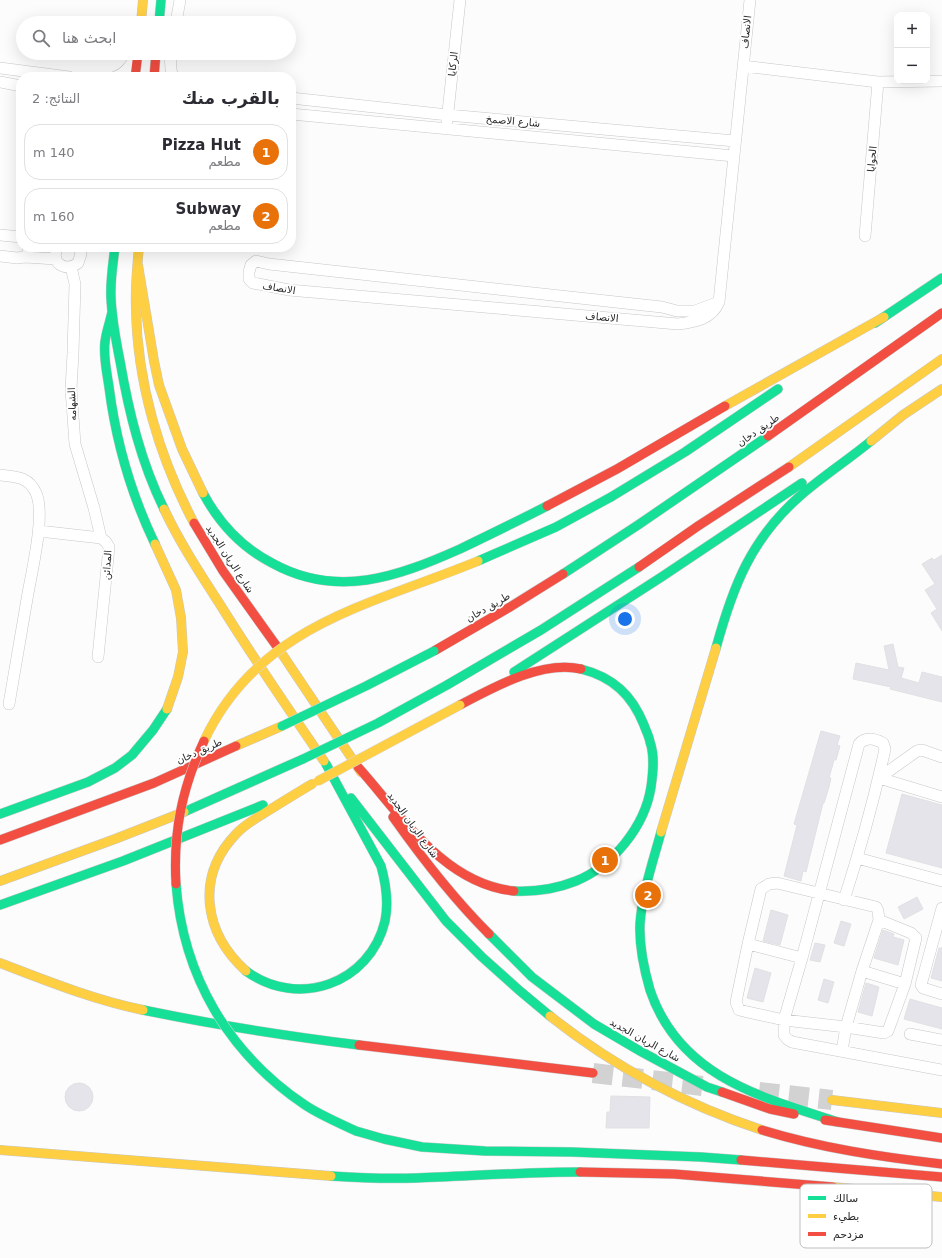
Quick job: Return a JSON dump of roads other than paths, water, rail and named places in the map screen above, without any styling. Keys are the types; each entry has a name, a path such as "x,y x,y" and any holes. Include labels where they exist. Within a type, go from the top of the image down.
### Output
{"main road":[{"path":"160,16 161,0"},
{"path":"141,16 142,4"},
{"path":"136,72 137,60"},
{"path":"154,72 155,60"},
{"path":"114,252 112,269 112,312 122,379 137,440 151,481 168,517 192,561 240,637 326,764 445,920 510,984 577,1037 635,1074 698,1106 741,1123 784,1137 876,1156 942,1164"},
{"path":"139,252 138,265 156,374 166,408 190,469 210,506 221,521 239,540 266,561 284,570 302,576 330,582 354,582 383,579 412,570 482,539 597,480 884,317"},
{"name":"شارع الريان الجديد","path":"138,265 136,316 143,382 157,438 181,498 200,535 222,570 292,668 358,768 414,847 470,915 532,977 594,1024 707,1087 770,1109 838,1122 942,1138"},
{"path":"942,278 685,452 611,497 558,526 313,627 271,655 234,691 199,748 187,779 177,820 174,853 178,907 183,935 191,963 219,1017 254,1064 283,1089 307,1106 356,1131 422,1147 485,1151 572,1152 701,1157 942,1177"},
{"path":"0,814 88,782 121,764 132,755 153,730 169,706 178,677 183,652 181,618 176,590 141,512 126,470 114,420 106,368 105,342 112,312"},
{"name":"طريق دخان","path":"0,840 154,783 282,726 366,686 434,650 534,593 644,521 827,395 942,313"},
{"path":"0,881 71,856 247,786 378,723 447,685 541,630 654,557 698,526 792,465 942,359"},
{"path":"480,695 669,572 942,389"},
{"path":"838,1122 770,1099 727,1080 694,1058 673,1036 655,1002 646,974 640,925 653,862 730,599 754,549 771,525 787,509 808,490 862,449 890,424"},
{"path":"326,764 379,861 387,894 386,915 378,942 370,954 342,978 326,985 310,989 286,987 267,982 254,976 233,959 217,937 208,902 209,890 215,866 226,845 233,836 255,820 315,782 460,705 480,695 518,678 552,668 567,667 580,669 608,679 621,688 632,700 646,725 650,737 654,763 654,777 648,802 637,827 620,849 600,868 589,875 558,888 537,892 498,889 482,884 448,865 412,830 380,790 358,768"},
{"path":"0,905 123,861 238,815 315,782"},
{"path":"0,963 65,988 115,1004 192,1020 304,1038 593,1073"},
{"path":"832,1100 942,1113"},
{"path":"0,1150 278,1173 365,1178 415,1178 554,1172 674,1174 802,1184"},
{"path":"932,1196 942,1197"}],"street":[{"path":"177,16 180,0"},
{"name":"الركايا","path":"446,128 460,0"},
{"name":"الانصاف","path":"719,302 695,311 677,311 662,307 269,264 256,261 251,265 249,272 249,279 252,284 289,290 678,324 695,322 702,319 716,310 719,302 750,0"},
{"path":"123,72 128,69 134,60"},
{"path":"170,60 171,72"},
{"path":"743,66 878,82 942,81"},
{"path":"0,68 31,72"},
{"path":"0,82 16,85"},
{"name":"الحوايا","path":"865,236 878,82"},
{"name":"شارع الاصمخ","path":"296,99 448,115 736,141"},
{"name":"شارع الاصمخ","path":"296,114 734,156"},
{"path":"0,235 16,237"},
{"path":"0,256 18,258 27,252 56,259 62,266 71,267 78,263 80,252"},
{"path":"56,252 56,259"},
{"name":"الشهامه","path":"71,267 74,284 71,389 75,439 101,538"},
{"path":"0,475 22,478 31,485 36,493 38,501 39,531 9,704"},
{"name":"المدائن","path":"39,531 101,538 109,547 98,657"},
{"path":"844,900 879,778 885,749 883,744 876,740 862,740 859,744 820,893 784,1020 784,1035 792,1042 942,1070"},
{"path":"879,778 917,751 922,750 942,757"},
{"path":"879,778 942,797"},
{"path":"857,858 942,881"},
{"path":"842,1051 846,1027 862,971 879,920 876,907 777,883 769,884 761,889 736,1002 739,1010 784,1020 846,1027 884,1034 888,1031 905,984 916,938 911,933 879,920"},
{"path":"942,908 939,928 921,985 923,988 942,994"},
{"path":"748,944 802,958"},
{"path":"862,971 905,984"},
{"path":"910,1034 942,1040"}],"tunnel":[{"path":"593,1073 711,1087"},
{"path":"759,1092 832,1100"}],"place":[{"name":"Pizza Hut","path":"605,860"},
{"name":"Subway","path":"648,895"}]}
